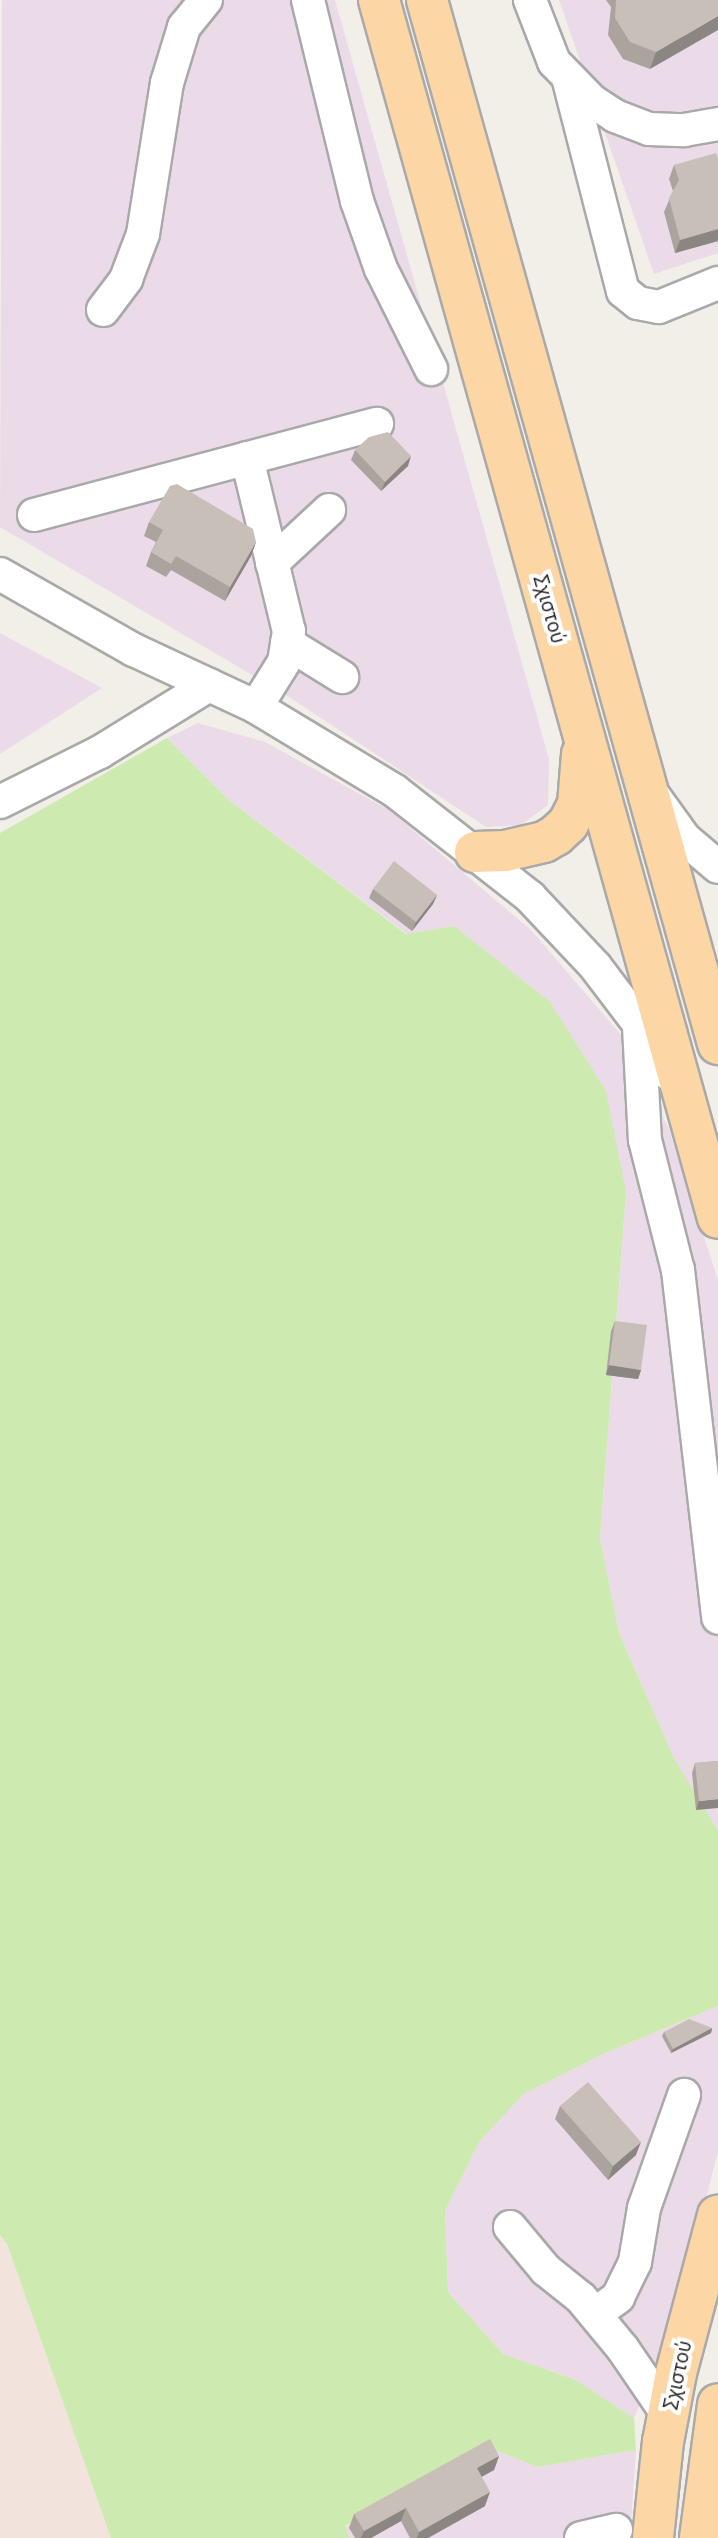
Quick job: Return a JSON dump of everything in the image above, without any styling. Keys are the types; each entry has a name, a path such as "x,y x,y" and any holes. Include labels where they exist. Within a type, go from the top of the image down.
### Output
{"main road":[{"name":"Σχιστού","path":"379,0 718,1218"},
{"path":"427,0 718,1044"},
{"path":"475,852 505,851 544,842 568,824 578,804 583,766 579,714"},
{"name":"Σχιστού","path":"635,2534 718,2215"},
{"path":"700,2538 718,2404"}],"street":[{"path":"103,310 126,279 143,234 167,83 184,27 206,0"},
{"path":"308,0 357,201 381,269 431,369"},
{"path":"530,0 554,62 569,81 615,116 649,129 684,130 718,124"},
{"path":"569,81 623,291 638,303 659,307 718,283"},
{"path":"34,515 377,424"},
{"path":"247,458 289,631 284,662 256,707"},
{"path":"272,563 329,510"},
{"path":"0,574 134,650 256,707 384,784 475,852 530,897 595,966 639,1024 685,1101"},
{"path":"287,643 342,677"},
{"path":"0,802 100,752 209,685"},
{"path":"648,788 685,839 718,867"},
{"path":"639,1024 645,1140 678,1270 718,1618"},
{"path":"595,2314 618,2297 635,2262 644,2208 684,2095"},
{"path":"510,2227 546,2270 581,2298 595,2314 668,2415"},
{"path":"581,2538 635,2534"}],"shaded area":[{"path":"2,0 335,0 549,759 548,805 521,825 486,827 283,693 0,527"},
{"path":"559,0 718,0 718,253 654,274"},
{"path":"0,633 102,688 0,754"},
{"path":"198,723 265,742 389,810 531,930 623,1037 669,1129 718,1280 718,1831 673,1756 619,1633 600,1538 626,1192 455,926 407,934 230,801 167,738"},
{"path":"718,2006 718,2152 668,2341 634,2418 576,2380 503,2354 448,2292 445,2211 479,2142 524,2094 601,2055"},
{"path":"0,2235 7,2244 111,2538 0,2538"},
{"path":"493,2449 538,2467 636,2450 630,2538 350,2538 345,2527"}],"green space":[{"path":"167,738 230,801 406,934 454,926 550,1002 606,1091 626,1192 600,1538 619,1633 673,1756 718,1831 718,2006 601,2055 524,2094 479,2142 445,2211 448,2292 503,2354 576,2380 634,2418 636,2450 538,2467 492,2449 345,2526 350,2538 111,2538 7,2244 0,2235 0,833"}],"building":[{"path":"616,0 718,0 718,16 656,52 630,42 615,18"},
{"path":"716,153 718,229 680,240 669,198 679,180 674,165"},
{"path":"388,432 411,456 385,482 355,450 369,437"},
{"path":"177,484 253,529 256,542 230,587 176,556 171,564 151,552 163,530 149,522 170,486"},
{"path":"394,861 437,895 416,922 373,889"},
{"path":"615,1321 647,1325 641,1370 609,1365"},
{"path":"718,1761 718,1799 699,1801 695,1763"},
{"path":"689,2019 712,2028 673,2049 664,2032"},
{"path":"588,2082 641,2142 613,2166 560,2106"},
{"path":"490,2439 499,2456 477,2468 490,2492 419,2532 406,2508 364,2531 354,2514"}]}
